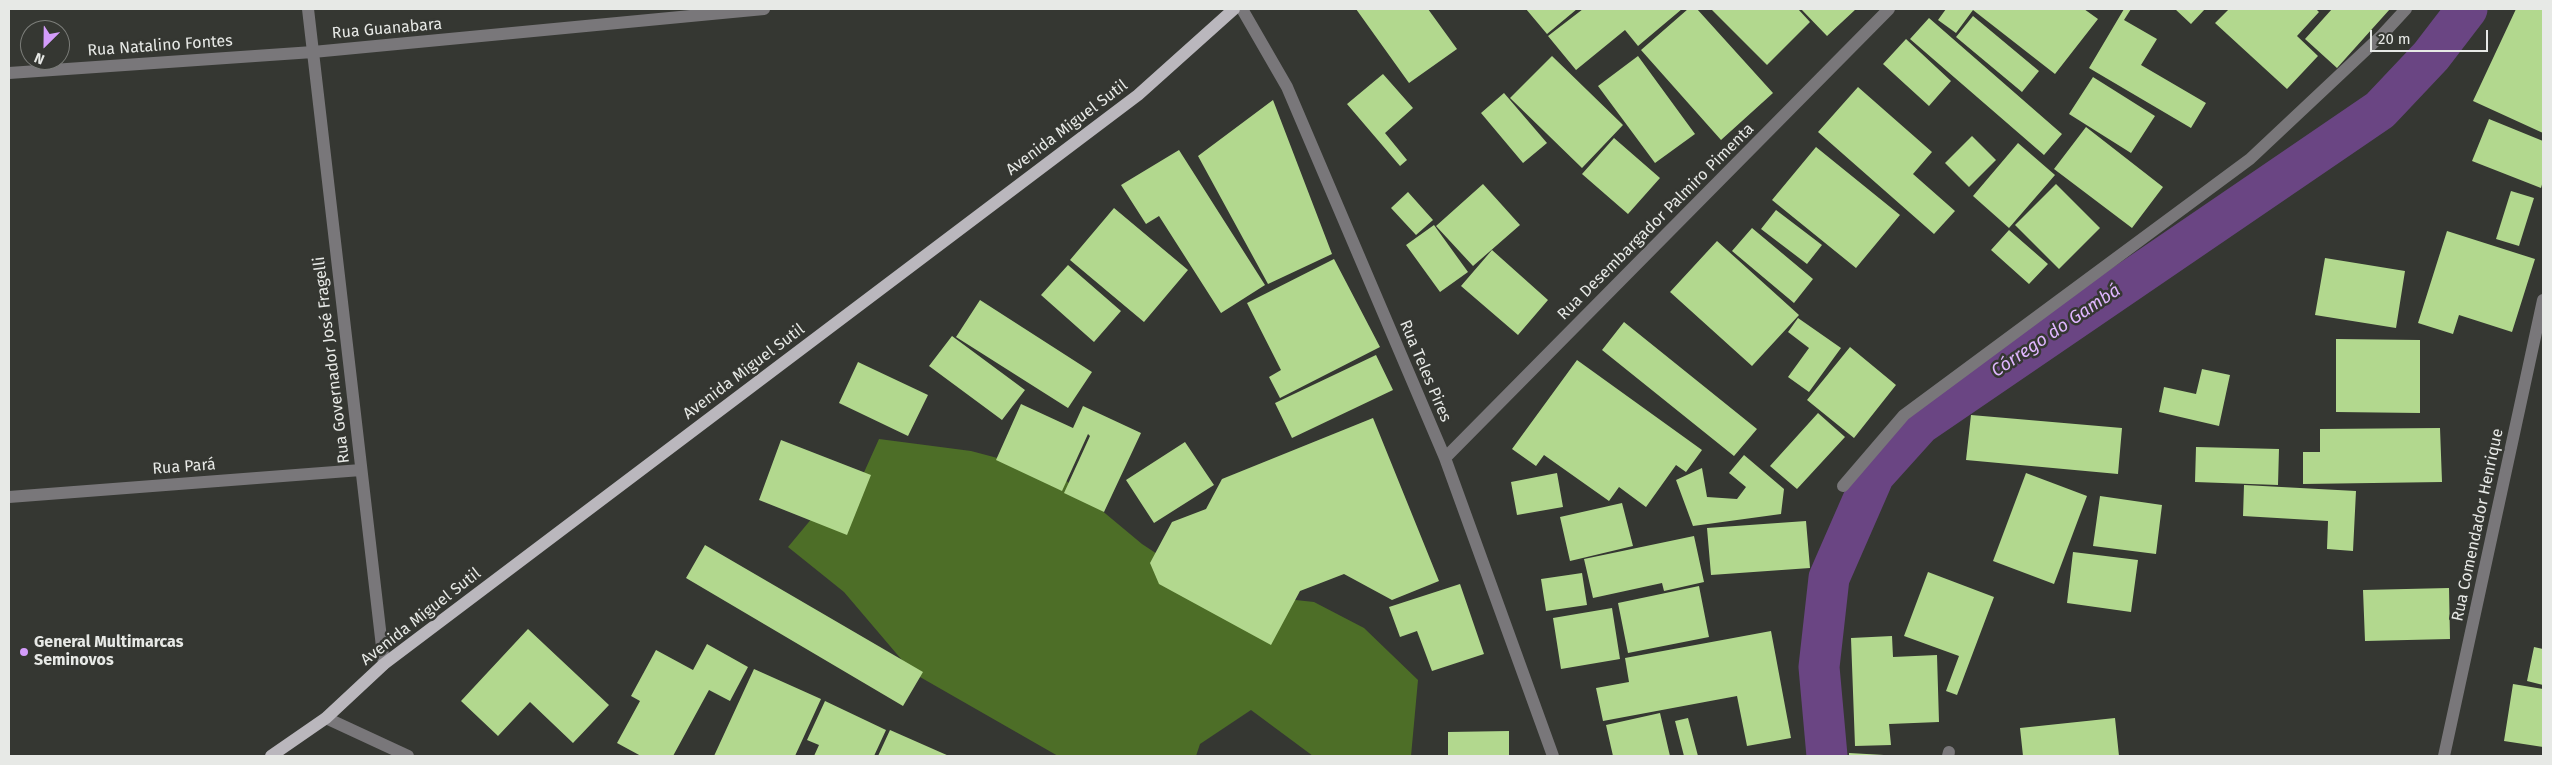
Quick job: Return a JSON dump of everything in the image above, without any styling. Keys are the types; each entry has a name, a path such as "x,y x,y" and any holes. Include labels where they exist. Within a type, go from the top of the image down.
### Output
{"main road":[{"name":"Avenida Miguel Sutil","path":"271,756 326,718 384,664 1138,95 1234,9"}],"street":[{"name":"Rua Governador José Fragelli","path":"308,9 384,664"},
{"name":"Rua Guanabara","path":"313,52 764,9"},
{"name":"Rua Teles Pires","path":"1242,9 1287,87 1445,458 1553,756"},
{"name":"Rua Desembargador Palmiro Pimenta","path":"1445,458 1889,9"},
{"path":"1843,486 1904,415 2250,159 2382,35 2406,9"},
{"name":"Rua Natalino Fontes","path":"9,73 313,52"},
{"name":"Rua Comendador Henrique","path":"2444,756 2543,300"},
{"name":"Rua Pará","path":"9,496 361,470"},
{"path":"326,718 408,756"}],"green space":[{"path":"879,439 971,451 1058,474 1142,544 1213,591 1314,602 1364,628 1418,680 1411,756 1313,756 1251,710 1200,744 1196,756 1058,756 913,673 844,592 788,547 823,505 857,488"}],"building":[{"path":"1356,9 1428,9 1457,49 1409,83"},
{"path":"1526,9 1577,9 1547,34"},
{"path":"1583,9 1682,9 1638,46 1625,30 1576,70 1548,36"},
{"path":"1688,9 1697,9 1773,93 1721,140 1641,50"},
{"path":"1711,9 1798,9 1810,22 1767,65"},
{"path":"1801,9 1856,9 1827,36"},
{"path":"1946,9 2084,9 2098,19 2055,74 1973,10 1956,33 1938,20"},
{"path":"2124,9 2131,9 2124,20 2157,39 2141,65 2206,103 2191,128 2089,68"},
{"path":"2175,9 2205,9 2191,24"},
{"path":"2229,9 2316,9 2319,12 2297,36 2318,56 2287,89 2215,23"},
{"path":"2332,9 2390,9 2337,68 2305,39"},
{"path":"2516,9 2543,9 2543,133 2473,101"},
{"path":"1973,16 2039,71 2022,92 1956,37"},
{"path":"1929,18 2062,134 2044,155 1910,39"},
{"path":"1906,39 1951,81 1929,106 1883,64"},
{"path":"1552,56 1623,125 1582,168 1510,98"},
{"path":"1638,56 1695,134 1655,163 1598,86"},
{"path":"1383,74 1413,108 1385,133 1407,160 1400,166 1347,104"},
{"path":"2093,77 2155,116 2131,153 2069,114"},
{"path":"1858,87 1932,152 1913,174 1955,211 1934,234 1818,132"},
{"path":"1504,93 1547,143 1523,163 1481,113"},
{"path":"1273,100 1332,254 1268,284 1198,156"},
{"path":"2489,119 2543,141 2543,181 2541,188 2472,161"},
{"path":"2086,127 2163,187 2132,228 2054,169"},
{"path":"1972,136 1996,160 1969,187 1945,163"},
{"path":"1614,138 1660,178 1628,214 1582,174"},
{"path":"2018,143 2055,175 2009,228 1973,196"},
{"path":"1816,147 1900,215 1856,268 1772,200"},
{"path":"1179,150 1265,285 1221,313 1159,216 1146,224 1121,185"},
{"path":"1483,184 1520,225 1473,266 1436,226"},
{"path":"2056,184 2100,228 2059,269 2015,225"},
{"path":"2511,191 2534,198 2519,246 2496,239"},
{"path":"1408,192 1433,220 1416,235 1391,208"},
{"path":"1114,208 1188,270 1144,322 1070,260"},
{"path":"1776,210 1822,245 1807,264 1761,229"},
{"path":"1434,225 1468,272 1440,292 1406,245"},
{"path":"1752,228 1813,279 1794,303 1732,251"},
{"path":"2009,230 2048,264 2029,284 1991,250"},
{"path":"2447,231 2535,259 2512,332 2459,315 2453,334 2418,323"},
{"path":"1717,241 1799,315 1752,366 1670,292"},
{"path":"1492,250 1548,300 1518,335 1461,286"},
{"path":"2325,258 2405,271 2396,328 2315,315"},
{"path":"1334,259 1380,347 1280,398 1269,377 1281,370 1247,303"},
{"path":"1068,265 1121,311 1094,342 1041,295"},
{"path":"980,300 1092,372 1068,408 956,337"},
{"path":"1798,318 1841,348 1809,392 1788,377 1809,348 1788,332"},
{"path":"1624,322 1757,429 1734,456 1602,350"},
{"path":"952,336 1025,390 1002,420 929,366"},
{"path":"2336,339 2420,340 2420,413 2336,412"},
{"path":"1850,347 1896,385 1854,438 1807,400"},
{"path":"1376,355 1393,390 1292,438 1275,403"},
{"path":"1577,360 1702,450 1686,472 1676,465 1646,507 1619,487 1609,501 1544,455 1536,466 1512,449"},
{"path":"858,362 928,395 908,436 839,403"},
{"path":"2202,369 2230,375 2219,426 2159,412 2164,387 2196,394"},
{"path":"1021,404 1073,428 1083,406 1141,433 1104,512 1064,493 1090,436 1088,434 1062,491 996,460"},
{"path":"1818,413 1845,437 1797,489 1770,466"},
{"path":"1971,415 2122,428 2118,474 1966,460"},
{"path":"1373,418 1439,581 1392,600 1344,574 1300,591 1271,645 1159,584 1150,563 1172,522 1206,509 1222,479"},
{"path":"2440,428 2442,482 2303,484 2303,452 2320,452 2320,429"},
{"path":"781,440 871,475 847,535 759,500"},
{"path":"1185,442 1214,485 1154,523 1126,480"},
{"path":"2196,447 2279,449 2278,485 2195,482"},
{"path":"1744,455 1784,489 1781,514 1693,526 1676,480 1702,468 1707,497 1737,499 1746,487 1729,473"},
{"path":"1557,473 1563,507 1517,515 1511,482"},
{"path":"2026,473 2087,496 2054,584 1993,561"},
{"path":"2244,485 2356,491 2353,551 2327,549 2328,521 2243,516"},
{"path":"2100,496 2162,505 2156,554 2093,546"},
{"path":"1622,503 1633,546 1570,561 1560,517"},
{"path":"1806,521 1810,568 1711,575 1707,528"},
{"path":"1694,536 1704,582 1664,591 1662,583 1593,598 1584,559"},
{"path":"705,545 923,672 903,706 686,578"},
{"path":"2073,552 2138,560 2131,612 2067,603"},
{"path":"1928,572 1994,597 1957,695 1946,691 1959,656 1904,636"},
{"path":"1582,573 1587,605 1546,611 1541,579"},
{"path":"1460,584 1484,654 1432,671 1417,631 1400,637 1389,607"},
{"path":"1699,586 1709,637 1628,653 1618,603"},
{"path":"2449,588 2450,639 2365,641 2363,590"},
{"path":"1612,608 1620,659 1561,669 1553,618"},
{"path":"528,629 609,705 573,743 530,702 498,736 461,701"},
{"path":"1771,631 1791,738 1747,746 1737,696 1603,721 1596,688 1629,682 1625,658"},
{"path":"1892,636 1893,657 1937,655 1939,722 1889,724 1891,745 1855,746 1851,638"},
{"path":"707,644 748,667 730,701 709,690 673,756 641,756 617,743 640,701 631,696 656,650 693,670"},
{"path":"2534,647 2543,649 2543,685 2527,681"},
{"path":"754,669 821,699 795,756 714,756"},
{"path":"2513,684 2543,689 2543,747 2504,741"},
{"path":"825,701 886,730 874,756 814,756 819,745 807,740"},
{"path":"1660,713 1670,756 1613,756 1606,725"},
{"path":"1688,718 1698,756 1684,756 1675,721"},
{"path":"2115,718 2119,756 2023,756 2020,728"},
{"path":"890,730 949,756 878,756"},
{"path":"1509,731 1509,756 1448,756 1448,732"},
{"path":"1849,753 1884,755 1884,756 1849,756"}],"waterway":[{"name":"Córrego do Gambá","path":"1827,756 1819,667 1829,578 1874,475 1920,424 2380,110 2431,56 2467,9"}],"place":[{"name":"General Multimarcas Seminovos","path":"24,652"}]}
